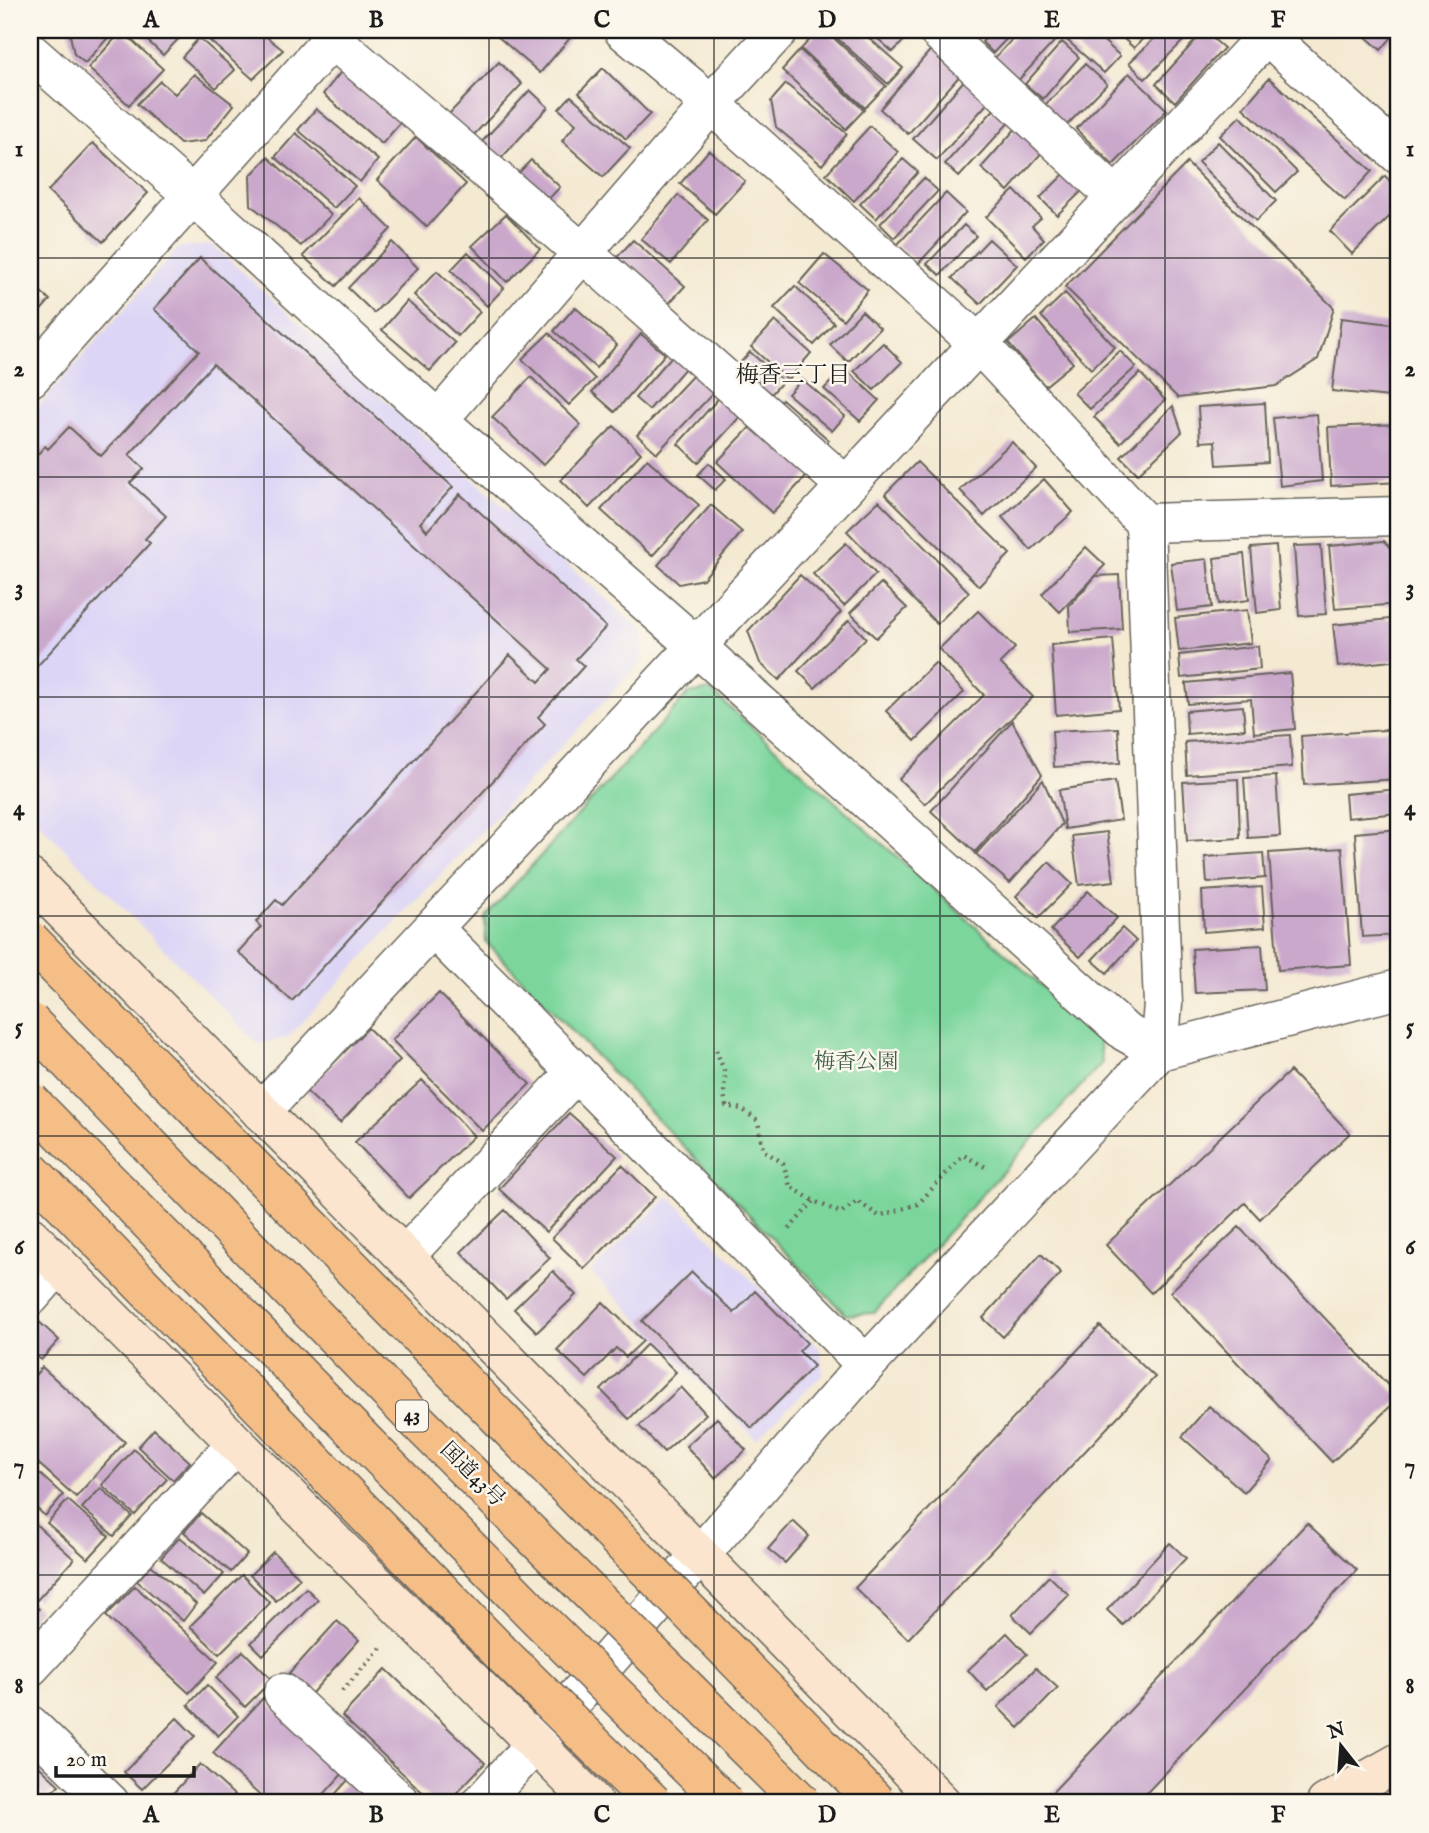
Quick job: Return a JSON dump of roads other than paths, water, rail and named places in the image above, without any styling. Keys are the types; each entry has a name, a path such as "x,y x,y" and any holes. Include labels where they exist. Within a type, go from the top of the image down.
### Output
{"highway":[{"path":"30,940 877,1803"},
{"name":"国道43号","path":"30,1022 414,1418 802,1803"},
{"name":"43","path":"30,1101 536,1616 725,1803"},
{"path":"30,1170 504,1656 653,1803"}],"street":[{"path":"30,35 35,30"},
{"path":"623,30 711,104 979,344 1145,523 1163,1004 1159,1051"},
{"path":"438,420 711,104 779,30"},
{"path":"937,30 1116,197"},
{"path":"261,1111 979,344 1267,32 1399,155"},
{"path":"30,377 336,35 846,486"},
{"path":"30,52 192,195 438,420 696,646 1125,1032 1159,1051"},
{"path":"1145,523 1399,516"},
{"path":"30,878 699,1554 927,1798"},
{"path":"433,928 866,1364"},
{"path":"481,1803 866,1364 1159,1051 1399,989"},
{"path":"405,1256 576,1072"},
{"path":"30,1236 594,1803"},
{"path":"30,1297 58,1265"},
{"path":"30,1667 236,1444"},
{"path":"283,1693 401,1803"},
{"path":"30,1725 110,1803"},
{"path":"1326,1803 1399,1762"}],"district":[{"name":"梅香三丁目","path":"793,375"}],"park label":[{"name":"梅香公園","path":"856,1062"}]}
